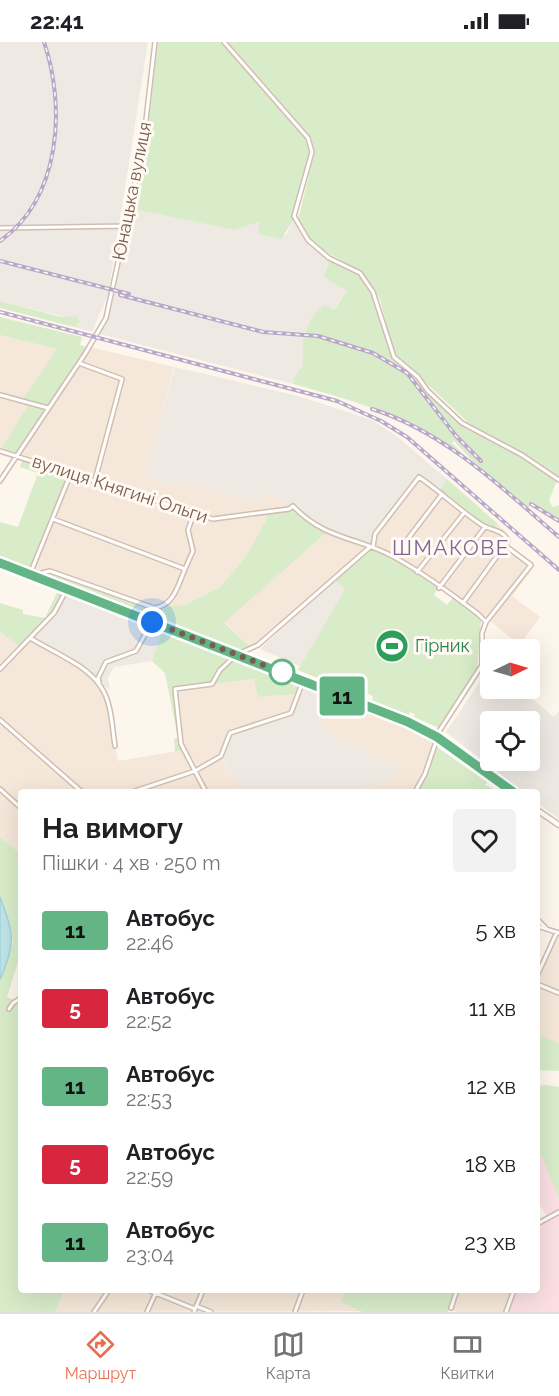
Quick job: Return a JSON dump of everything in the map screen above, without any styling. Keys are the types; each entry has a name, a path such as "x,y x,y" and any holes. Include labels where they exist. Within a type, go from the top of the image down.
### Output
{"street":[{"name":"Юнацька вулиця","path":"0,482 106,318 143,146 155,42"},
{"path":"224,42 308,138 312,152 294,216 295,221 308,240 329,258 360,273 374,292 394,357 418,377 428,391 462,423 522,455 559,480"},
{"path":"0,228 125,226"},
{"path":"79,363 122,379 95,480"},
{"path":"0,395 48,408"},
{"name":"вулиця Княгині Ольги","path":"0,451 222,520 293,506 337,537 372,547"},
{"path":"30,574 71,473"},
{"path":"204,789 181,744 174,691 213,684 220,670 236,655 252,649 372,547 375,534 418,477 464,513 507,537 507,547 463,603"},
{"path":"394,557 442,494"},
{"path":"39,578 42,573 50,571 149,608 159,608 169,601 193,551 188,536 194,513"},
{"path":"417,572 464,513"},
{"path":"53,519 184,569"},
{"path":"439,588 486,527"},
{"path":"372,547 394,557 417,572 463,603 486,622"},
{"path":"417,789 425,774 437,737 482,664 482,633 486,622 531,565 507,547"},
{"path":"0,563 408,722 437,737 509,789"},
{"path":"0,669 32,639 54,613 68,588"},
{"path":"115,746 108,702 98,678 106,662 136,651 152,622"},
{"path":"32,639 84,671 101,686"},
{"path":"141,789 195,771 221,756 230,733 291,713 303,681"},
{"path":"0,720 78,789"},
{"path":"0,789 18,805"},
{"path":"540,812 559,825"},
{"path":"540,922 547,929"},
{"path":"540,927 558,933 540,970"},
{"path":"540,985 559,993"},
{"path":"9,1009 18,1000"},
{"path":"540,1222 559,1212"},
{"path":"94,1312 107,1293"},
{"path":"147,1312 156,1293"},
{"path":"159,1293 195,1309 211,1312"},
{"path":"195,1309 202,1293"},
{"path":"295,1312 302,1293"},
{"path":"451,1308 456,1293"},
{"path":"506,1312 513,1293"}],"shaded area":[{"path":"0,42 148,42 108,295 92,332 74,327 80,322 70,318 0,301"},
{"path":"133,209 234,230 259,222 286,235 293,221 306,242 329,261 324,277 347,290 334,310 303,341 303,365 293,384 100,334 110,314"},
{"path":"0,335 57,349 22,400 0,393"},
{"path":"90,347 174,367 146,479 204,487 257,503 266,491 293,506 270,512 247,555 220,587 184,605 154,608 30,574 71,473 16,456"},
{"path":"175,367 298,396 372,420 399,438 447,479 440,489 418,475 373,534 370,547 327,532 293,506 267,491 257,503 204,487 145,479"},
{"path":"0,396 28,405 1,449 0,449"},
{"path":"418,474 486,526 494,528 498,524 506,532 511,548 535,566 512,596 540,617 524,639 512,639 466,602 393,555 371,545 373,534"},
{"path":"327,532 370,547 252,648 224,622"},
{"path":"334,580 345,589 302,667 260,649"},
{"path":"67,589 165,627 152,661 114,667 108,678 110,690 32,639"},
{"path":"0,632 22,647 32,639 95,680 108,702 118,761 184,750 181,744 175,689 255,679 258,697 297,694 291,713 221,757 240,789 18,789 18,852 0,837"},
{"path":"303,681 334,693 318,728 397,768 394,776 367,789 240,789 221,756 228,735 291,713"},
{"path":"480,682 480,699 532,699 554,717 559,711 559,819 540,804 540,789 519,789 496,771 540,771 540,711 480,711 480,758 446,732"},
{"path":"334,693 437,737 425,774 417,789 367,789 394,776 318,727"},
{"path":"557,932 559,933 559,1043 540,1035 540,969"},
{"path":"540,1155 542,1155 559,1199 559,1312 506,1312 513,1293 540,1293 540,1222 547,1217 540,1204"},
{"path":"63,1293 345,1293 342,1302 363,1311 55,1312"},
{"path":"453,1293 513,1293 506,1312 458,1312 448,1309"}],"green space":[{"path":"158,42 221,42 306,139 310,153 293,221 281,239 259,234 259,222 234,230 133,209 146,146"},
{"path":"228,42 559,42 559,477 523,453 470,424 397,356 392,348 380,299 362,272 323,250 310,238 298,220 314,154 311,137"},
{"path":"329,261 358,274 375,300 392,358 416,378 452,417 467,429 515,454 557,480 549,501 553,507 559,505 559,520 532,503 527,509 483,472 454,441 452,443 468,459 426,433 384,413 293,384 294,378 303,365 303,341 312,317 324,305 334,310 347,291 324,277"},
{"path":"0,301 62,317 76,316 80,322 74,327 0,308"},
{"path":"0,317 82,337 80,345 87,347 48,407 22,400 57,349 0,335"},
{"path":"28,405 46,410 16,454 1,449"},
{"path":"23,458 71,473 30,574 0,563 0,522 18,527 38,473 20,467"},
{"path":"447,479 498,524 494,528 486,526 443,494 440,489"},
{"path":"293,506 327,532 224,623 252,648 237,654 244,657 245,653 283,667 279,670 291,675 290,670 349,693 348,697 303,681 297,694 258,697 254,679 178,689 174,696 181,744 184,750 175,752 174,739 178,738 165,673 152,661 164,627 68,589 54,613 22,648 0,632 0,603 23,610 23,614 45,618 60,586 39,576 47,571 149,608 184,605 220,587 247,555 270,512"},
{"name":"Гірник","path":"370,548 388,554 406,564 438,588 434,595 447,605 453,598 477,615 481,622 477,669 439,728 414,717 415,714 410,712 409,715 372,700 373,696 355,688 353,692 298,670 345,589 334,580"},
{"path":"434,745 487,782 485,785 494,789 417,789"},
{"path":"0,837 18,852 18,962 7,997 18,1002 18,1293 63,1293 55,1312 0,1312 0,926 4,968 13,941 0,897"},
{"path":"540,1035 559,1043 559,1071 540,1070"},
{"path":"540,1086 559,1087 559,1199 542,1156 540,1156"},
{"path":"345,1293 453,1293 448,1312 362,1312 341,1302"}],"water":[{"path":"0,897 10,930 11,947 0,980"}],"railway":[{"path":"0,241 20,223 36,201 47,176 53,150 56,122 55,94 44,42"},
{"path":"0,261 129,294"},
{"path":"120,295 263,332 318,336 373,353 407,373 456,436 481,461"},
{"path":"0,312 337,401 381,421 407,437 559,570"},
{"path":"372,409 424,432 472,463 559,537"},
{"path":"531,504 559,521"}],"bus line":[{"name":"11","path":"0,563 408,722 437,737 509,789"}],"place":[{"name":"Гірник","path":"392,646"}],"district":[{"name":"ШМАКОВЕ","path":"451,548"}],"route":[{"path":"152,622 282,672"}]}
